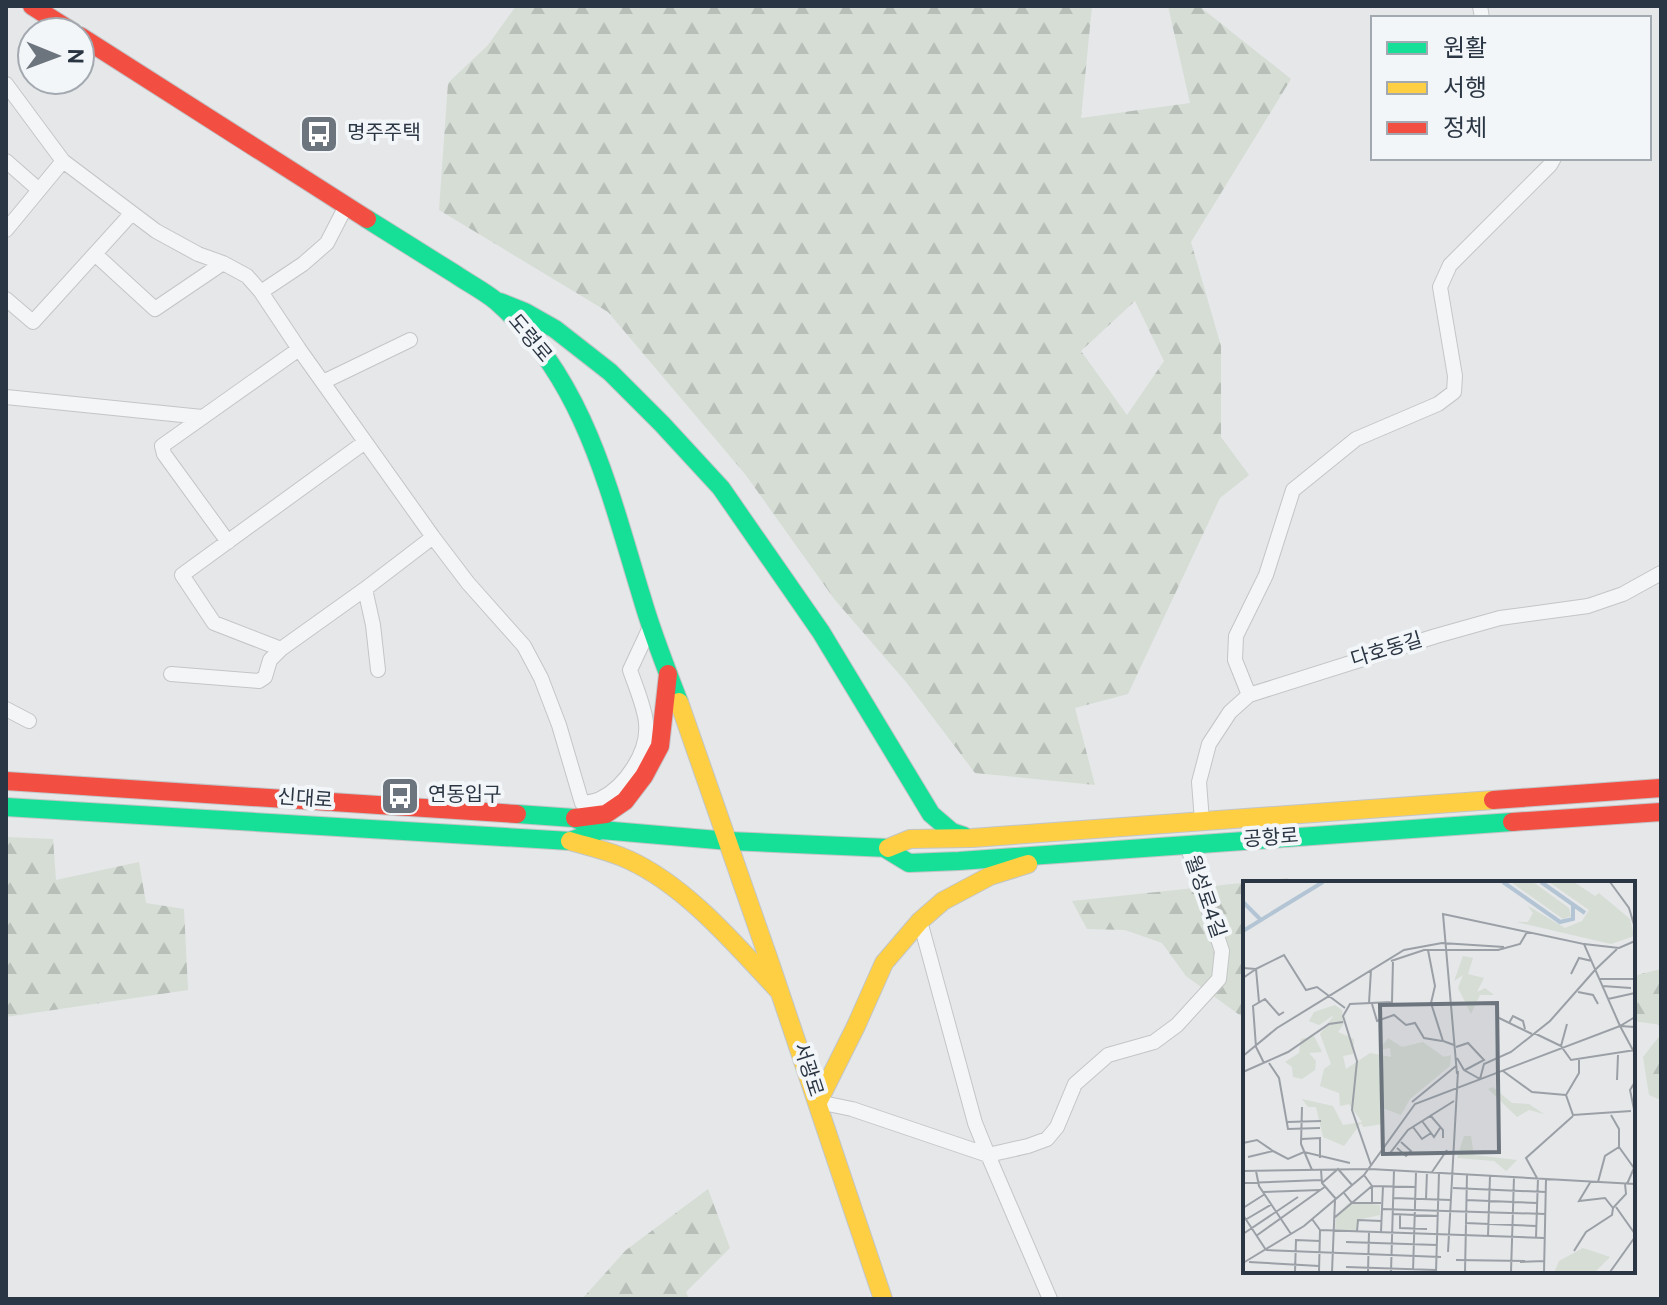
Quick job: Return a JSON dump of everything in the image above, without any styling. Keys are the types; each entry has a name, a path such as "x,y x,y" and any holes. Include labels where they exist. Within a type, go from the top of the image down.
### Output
{"main road":[{"name":"도령로","path":"96,46 495,300 537,346 576,409 615,504 651,625 729,841"},
{"path":"495,300 555,329 610,372 721,488 821,632 931,814 952,832 972,838"},
{"path":"574,818 606,814 625,801 644,776 660,746 668,670"},
{"name":"신대로","path":"6,781 574,818 601,830 729,841"},
{"name":"공항로","path":"729,841 886,849 910,839 972,838 1661,788"},
{"name":"신대로","path":"6,807 570,841 601,830"},
{"name":"공항로","path":"886,849 909,863 1661,812"},
{"path":"570,841 632,860 678,892 722,930 782,994"},
{"name":"서광로","path":"729,841 883,1299"},
{"path":"818,1102 884,963 920,921 943,901 990,876 1058,854"}],"street":[{"path":"6,84 63,161 156,231 247,276 261,292 433,537 468,583 524,646 550,701 582,803 598,801 613,791 630,773 643,750 646,724 630,670 651,625"},
{"path":"1249,695 1235,660 1236,636 1266,575 1293,490 1356,439 1438,404 1454,392 1455,376 1440,287 1450,265 1553,160"},
{"path":"6,161 39,190"},
{"path":"6,230 63,161"},
{"path":"261,292 303,264 327,243 346,206"},
{"path":"8,306 33,322 132,213"},
{"path":"95,254 155,309 223,263"},
{"path":"323,382 410,340"},
{"path":"228,542 164,454 162,446 299,349"},
{"path":"6,397 202,417"},
{"path":"281,649 214,623 182,575 365,442"},
{"path":"171,674 259,681 265,677 270,660 281,649 433,537"},
{"name":"다호동길","path":"1202,821 1199,782 1209,744 1230,712 1249,695 1500,618 1588,606 1623,594 1661,573"},
{"path":"365,589 378,670"},
{"path":"6,709 29,721"},
{"name":"월성로4길","path":"988,1155 1047,1139 1057,1127 1075,1084 1108,1055 1154,1042 1177,1025 1219,979 1222,951 1187,845"},
{"path":"920,921 975,1123 1050,1299"},
{"path":"818,1102 852,1109 988,1155"}],"green space":[{"path":"516,6 1092,6 1081,118 1190,103 1168,6 1199,6 1291,79 1191,242 1221,346 1221,437 1249,475 1220,498 1128,694 1075,708 1095,785 975,773 906,682 835,600 745,474 608,312 439,210 448,83 488,45","holes":["1135,301 1164,361 1127,415 1081,351"]},
{"path":"6,837 53,839 56,880 139,862 146,903 184,909 188,990 6,1017"},
{"path":"1288,878 1289,881 1260,881"},
{"path":"1243,883 1243,1018 1186,976 1162,943 1125,930 1087,929 1072,901"},
{"path":"1661,969 1661,1025 1635,1021 1635,976"},
{"path":"1661,1034 1661,1100 1649,1095 1643,1057"},
{"path":"708,1189 730,1248 686,1292 689,1299 582,1299 626,1250"}],"traffic: fast":[{"path":"367,219 496,301 552,365 573,401 605,478 650,624 679,702"},
{"path":"500,302 555,329 610,372 721,488 821,632 931,814 952,832 964,836"},
{"path":"6,807 570,841 601,830"},
{"path":"517,814 574,818 601,830 729,841 888,848"},
{"path":"886,849 909,863 959,861 1512,822"}],"traffic: slow":[{"path":"679,702 883,1299"},
{"path":"888,848 910,839 972,838 1493,800"},
{"path":"570,841 622,857 670,885 709,917 777,989"},
{"path":"818,1102 884,963 920,921 943,901 990,876 1028,864"}],"traffic: jam":[{"path":"32,6 48,16"},
{"path":"96,46 367,219"},
{"path":"575,818 606,814 625,801 644,776 660,746 668,674"},
{"path":"6,781 517,814"},
{"path":"1493,800 1661,788"},
{"path":"1512,822 1661,812"}],"place":[{"name":"명주주택","path":"319,134"},
{"name":"연동입구","path":"400,796"}]}
